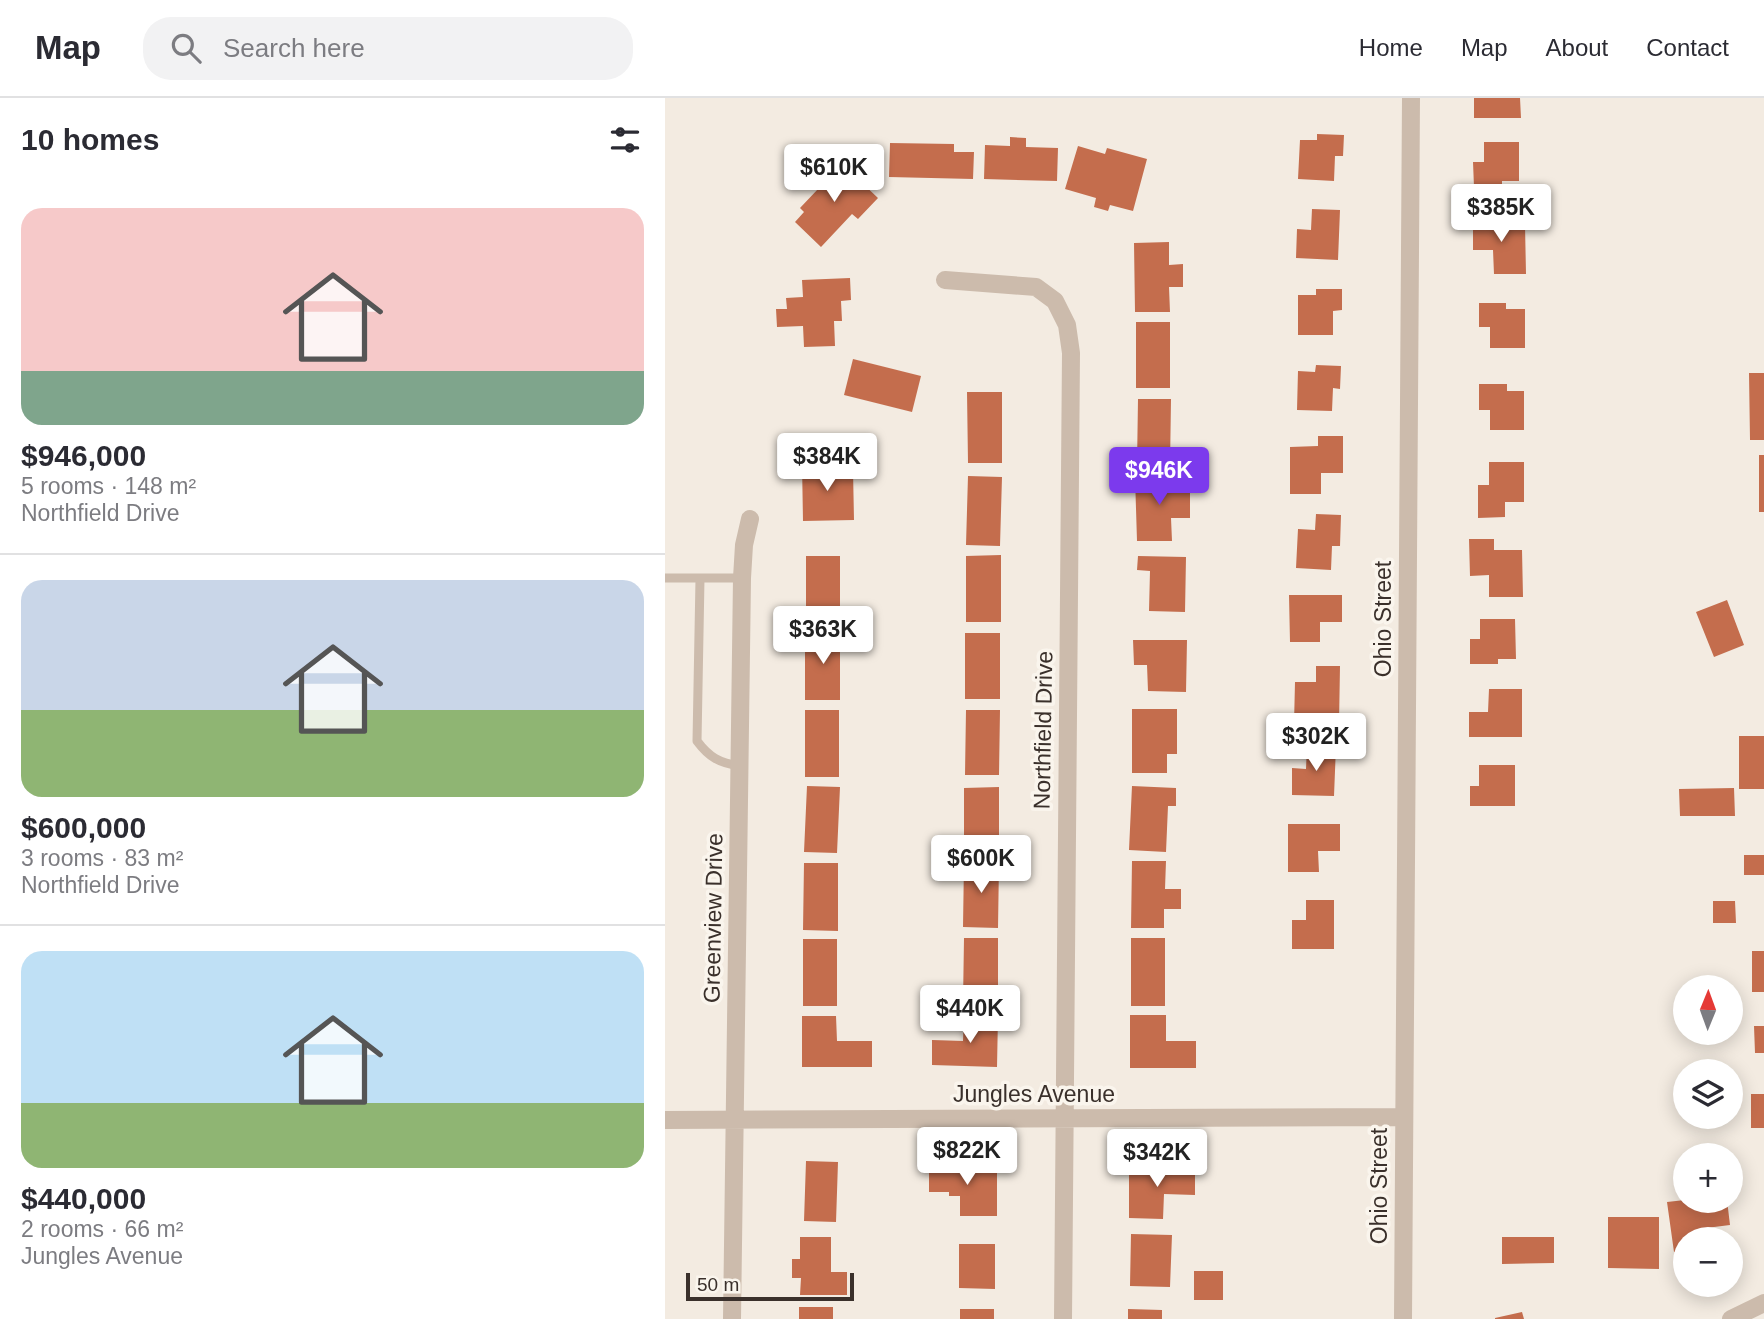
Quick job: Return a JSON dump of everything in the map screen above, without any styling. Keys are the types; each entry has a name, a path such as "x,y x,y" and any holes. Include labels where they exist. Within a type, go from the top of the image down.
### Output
{"street":[{"name":"Ohio Street","path":"1403,1319 1411,98"},
{"name":"Northfield Drive","path":"945,280 1036,287 1055,300 1067,325 1071,353 1063,1319"},
{"name":"Greenview Drive","path":"732,1319 742,578 744,545 750,519"},
{"name":"Jungles Avenue","path":"665,1120 1404,1117"},
{"path":"1731,1319 1764,1303"}],"lane":[{"path":"665,578 742,578"},
{"path":"700,579 697,741 709,756 724,764 740,766"}],"building":[{"path":"1474,98 1520,98 1521,118 1474,118"},
{"path":"1317,134 1344,135 1343,156 1335,156 1334,181 1298,179 1300,140 1317,140"},
{"path":"1010,137 1026,138 1026,147 1058,148 1057,181 984,179 985,145 1010,146"},
{"path":"1484,142 1519,142 1519,181 1502,181 1502,187 1474,187 1473,162 1484,162"},
{"path":"890,143 954,144 954,152 974,152 973,179 889,177"},
{"path":"1078,146 1105,154 1107,148 1147,159 1133,211 1110,205 1108,211 1094,207 1096,198 1065,189"},
{"path":"839,161 878,198 858,219 852,214 821,247 795,222 804,212 800,208 818,189 814,186"},
{"path":"1312,209 1340,210 1338,260 1296,258 1297,229 1311,230"},
{"path":"1473,216 1497,216 1497,226 1525,225 1526,274 1494,274 1493,250 1473,250"},
{"path":"1169,242 1169,265 1183,264 1183,287 1169,287 1170,312 1135,312 1134,243"},
{"path":"850,278 851,300 841,301 842,321 834,321 835,346 804,347 803,326 777,327 776,309 787,309 786,298 803,297 802,280"},
{"path":"1316,289 1342,289 1342,310 1333,311 1333,335 1298,335 1298,295 1316,295"},
{"path":"1479,303 1506,303 1506,309 1525,309 1525,348 1490,348 1490,327 1479,327"},
{"path":"1136,322 1170,322 1170,388 1136,388"},
{"path":"853,359 921,376 912,412 844,395"},
{"path":"1316,365 1341,366 1340,389 1333,388 1332,411 1297,410 1298,371 1315,372"},
{"path":"1749,373 1764,373 1764,440 1750,440"},
{"path":"1479,384 1507,384 1507,391 1524,391 1524,430 1490,430 1490,410 1479,410"},
{"path":"967,392 1002,392 1002,463 968,463"},
{"path":"1138,399 1171,399 1170,466 1137,465"},
{"path":"1318,436 1343,436 1343,473 1321,473 1321,494 1290,494 1290,447 1318,446"},
{"path":"1759,455 1764,455 1764,512 1759,512"},
{"path":"1489,462 1524,462 1524,502 1505,502 1505,517 1478,518 1478,485 1489,485"},
{"path":"802,463 830,463 830,470 853,470 854,520 803,521"},
{"path":"1171,475 1171,489 1190,489 1190,518 1171,518 1172,541 1137,541 1135,476"},
{"path":"968,476 1002,477 1000,546 966,545"},
{"path":"1316,514 1341,515 1340,546 1332,546 1331,570 1296,568 1298,529 1315,530"},
{"path":"1469,539 1494,539 1494,550 1522,550 1523,597 1489,597 1489,575 1470,576"},
{"path":"1001,555 1001,622 966,622 966,556"},
{"path":"806,556 840,556 840,623 806,624"},
{"path":"1138,556 1186,557 1185,612 1149,611 1150,571 1137,570"},
{"path":"1289,595 1342,595 1342,622 1320,622 1320,642 1290,642"},
{"path":"1727,600 1744,645 1714,657 1696,612"},
{"path":"1480,619 1515,619 1516,659 1498,659 1498,664 1470,664 1470,639 1480,639"},
{"path":"805,633 840,633 840,700 805,700"},
{"path":"965,633 1000,633 1000,699 965,699"},
{"path":"1133,640 1187,640 1186,692 1148,691 1147,665 1134,665"},
{"path":"1316,666 1340,666 1339,724 1294,724 1295,682 1316,682"},
{"path":"1489,689 1522,689 1522,737 1469,737 1469,712 1488,712"},
{"path":"1132,709 1177,709 1177,754 1167,754 1167,773 1132,773"},
{"path":"805,710 839,710 839,777 805,777"},
{"path":"966,710 1000,710 999,775 965,775"},
{"path":"1739,736 1764,736 1764,789 1739,789"},
{"path":"1307,745 1336,746 1334,796 1292,795 1292,768 1306,769"},
{"path":"1479,765 1515,765 1515,806 1470,806 1470,786 1479,786"},
{"path":"807,786 840,787 837,853 804,852"},
{"path":"1132,786 1176,788 1176,806 1168,806 1166,852 1129,850"},
{"path":"999,787 999,852 964,852 964,788"},
{"path":"1734,788 1735,816 1680,816 1679,789"},
{"path":"1288,824 1340,824 1340,851 1318,851 1319,872 1288,872"},
{"path":"1744,855 1764,855 1764,875 1744,875"},
{"path":"1132,861 1166,861 1165,889 1181,889 1181,909 1164,909 1164,928 1131,928"},
{"path":"964,862 999,863 998,928 963,927"},
{"path":"804,863 838,863 838,931 803,930"},
{"path":"1306,900 1334,900 1334,949 1292,949 1292,920 1306,920"},
{"path":"1713,901 1735,901 1736,923 1713,923"},
{"path":"964,938 998,938 998,1002 963,1002"},
{"path":"1131,938 1165,938 1165,1006 1131,1006"},
{"path":"803,939 837,939 837,1006 803,1006"},
{"path":"1752,951 1764,951 1764,992 1752,992"},
{"path":"964,1015 998,1016 997,1067 932,1065 932,1040 963,1041"},
{"path":"1130,1015 1166,1015 1166,1041 1196,1041 1196,1068 1130,1068"},
{"path":"802,1016 836,1016 837,1041 872,1041 872,1067 802,1067"},
{"path":"1754,1026 1764,1026 1764,1053 1755,1053"},
{"path":"1751,1094 1764,1094 1764,1128 1751,1128"},
{"path":"806,1161 838,1162 836,1222 804,1221"},
{"path":"929,1162 957,1162 957,1166 997,1166 997,1216 960,1216 960,1196 949,1196 949,1192 929,1192"},
{"path":"1129,1168 1195,1168 1195,1195 1164,1194 1163,1219 1129,1218"},
{"path":"1673,1201 1673,1213 1729,1213 1730,1225 1673,1227 1673,1245 1667,1202"},
{"path":"1608,1217 1659,1217 1659,1269 1608,1268"},
{"path":"1131,1234 1172,1235 1170,1287 1130,1286"},
{"path":"800,1237 831,1237 831,1272 847,1272 847,1295 800,1295 801,1278 792,1278 792,1259 800,1259"},
{"path":"1502,1237 1554,1237 1554,1263 1502,1264"},
{"path":"959,1244 995,1244 995,1289 959,1288"},
{"path":"1194,1271 1223,1271 1223,1300 1194,1300"},
{"path":"799,1307 833,1307 833,1319 799,1319"},
{"path":"960,1309 994,1309 994,1319 960,1319"},
{"path":"1128,1309 1162,1310 1162,1319 1128,1319"},
{"path":"1522,1312 1524,1319 1495,1319 1495,1318"}]}
